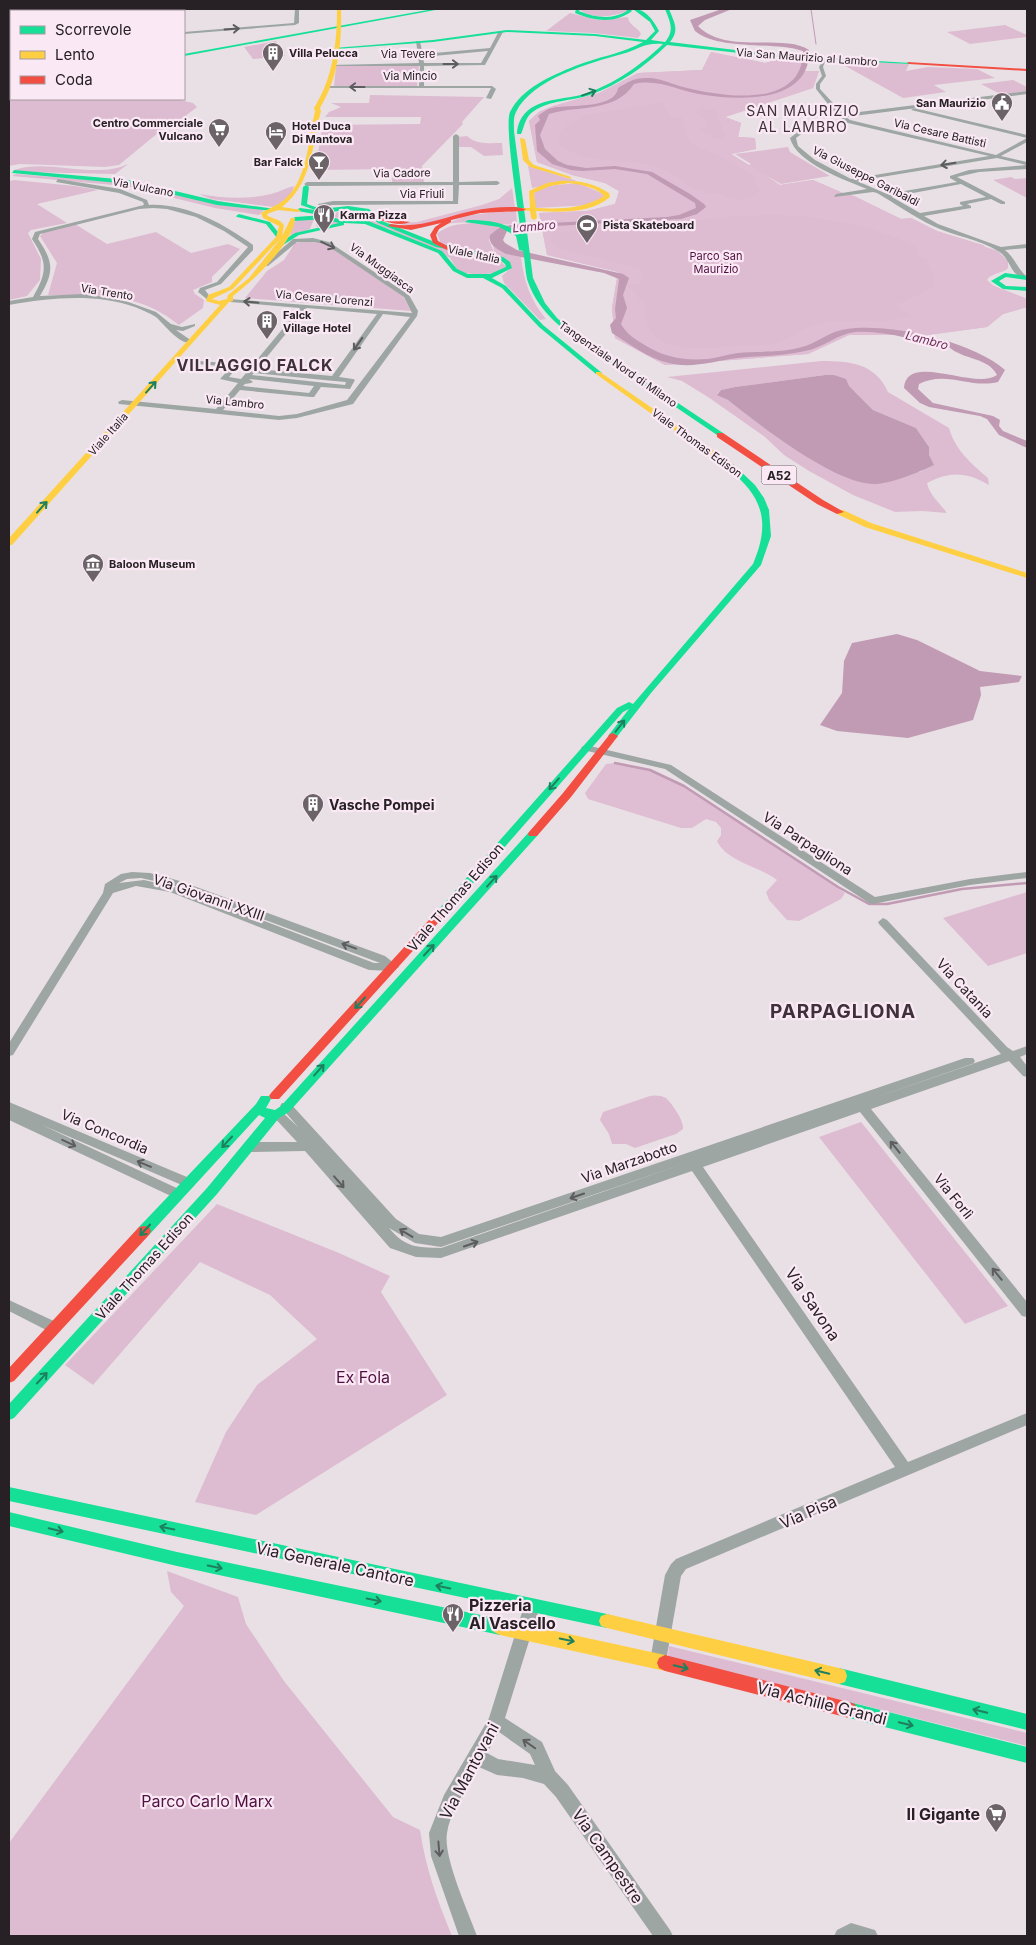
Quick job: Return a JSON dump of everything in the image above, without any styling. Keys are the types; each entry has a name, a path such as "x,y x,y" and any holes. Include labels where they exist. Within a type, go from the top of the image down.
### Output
{"main road":[{"name":"Viale Italia","path":"271,213 290,201 299,188 327,104 340,26 339,9"},
{"path":"399,15 420,9"},
{"path":"399,15 425,9"},
{"path":"185,54 439,9"},
{"path":"399,15 445,9"},
{"path":"528,226 516,173 510,122 513,111 521,100 538,87 580,66 623,52 652,39 657,31 652,20 630,12 625,15 604,18 584,16 577,12 578,9"},
{"path":"519,134 524,117 532,110 546,104 595,91 639,65 658,50 673,35 668,9"},
{"path":"623,52 624,48 643,39 645,34 637,15"},
{"path":"583,78 645,48 658,39 662,32 661,25 655,17 637,15"},
{"name":"Via San Maurizio al Lambro","path":"337,47 418,42 501,32 558,33 634,39 752,54 1027,70"},
{"path":"528,250 520,238 528,226 517,121 522,111 567,86"},
{"name":"Viale Italia","path":"9,543 175,360 193,325 218,298 286,236 288,225 296,214 295,205 306,185 322,115 327,104"},
{"path":"519,134 524,141 526,160 532,166 550,174 601,187 610,194 608,201 597,206 578,209 550,209"},
{"path":"306,185 303,203 310,208 358,206 369,216 394,222 414,222 485,203 502,195 510,188 513,176 516,173"},
{"name":"Via Vulcano","path":"10,174 129,182 217,203 271,213"},
{"name":"Via Vulcano","path":"10,174 58,181 128,187 217,210 271,213"},
{"path":"391,226 420,229 464,214 504,210 550,209 577,208 594,205 605,200 607,194 598,187 578,183 558,183 541,186 531,192 528,226 528,250"},
{"name":"Viale Italia","path":"271,213 324,217 334,220 369,216 447,248 501,258 509,265 506,271 484,276 459,273 453,268 447,257 440,252 369,216 343,209 296,214"},
{"path":"334,220 332,214 343,209"},
{"path":"217,210 268,223 280,241"},
{"path":"447,248 433,240 436,230 442,225 465,215 504,210"},
{"path":"271,213 282,226 280,241"},
{"path":"280,241 312,229 346,223 369,216"},
{"path":"436,230 453,224 468,222 528,226"},
{"name":"Viale Italia","path":"218,298 258,271 280,241"},
{"name":"Tangenziale Nord di Milano","path":"528,250 530,278 538,298 577,338 820,502 868,525 1027,576"},
{"name":"Tangenziale Nord di Milano","path":"530,263 543,292 559,320 835,502 913,535 1027,569"},
{"path":"501,273 500,278 504,287"},
{"name":"Viale Thomas Edison","path":"9,1414 212,1191 279,1112 523,846 567,795 638,703 757,565 763,555 768,539 767,511 755,490 739,472 584,364 539,323 504,287 484,276"},
{"path":"1026,278 1002,276 996,278 995,283 1027,296"},
{"path":"1011,289 1027,289"},
{"name":"Viale Italia","path":"60,469 122,402 186,339 224,306 218,298"},
{"name":"Viale Thomas Edison","path":"9,1377 53,1327 260,1107 266,1098 275,1096 620,710 638,703"},
{"path":"392,967 407,973"},
{"path":"260,1107 264,1113 279,1112 283,1099 275,1096"},
{"name":"Via Generale Cantore","path":"9,1494 662,1633"},
{"name":"Via Generale Cantore","path":"9,1519 177,1559 617,1651"},
{"name":"Via Achille Grandi","path":"662,1633 1027,1722"},
{"name":"Via Achille Grandi","path":"617,1651 1027,1755"}],"street":[{"path":"150,10 168,9"},
{"path":"185,33 296,24 297,9"},
{"path":"421,56 491,49 501,32"},
{"path":"418,42 422,64 421,86"},
{"name":"Via Tevere","path":"333,65 483,64 491,49"},
{"path":"824,59 821,67 824,76 818,84 818,89 841,116 848,121"},
{"name":"Via Mincio","path":"327,104 421,86 493,87 494,89 489,98"},
{"path":"841,116 1027,92"},
{"path":"905,108 1027,138"},
{"name":"Via Giuseppe Garibaldi","path":"848,121 808,127 793,139 795,148 802,154 851,180 888,196 942,228 1000,249"},
{"name":"Via Cesare Battisti","path":"848,121 1027,165"},
{"name":"Via Friuli","path":"320,205 333,203 454,204 458,202 456,136"},
{"path":"851,180 996,156 1027,138"},
{"name":"Via Cesare Battisti","path":"963,182 952,177 996,168 1009,170 1027,165"},
{"path":"58,181 120,191 145,201 148,206"},
{"name":"Via Cadore","path":"306,185 497,182"},
{"path":"888,196 963,182 1003,203"},
{"path":"836,196 875,190"},
{"path":"918,215 969,207 962,203 992,197"},
{"path":"36,298 45,280 49,264 45,253 35,239 37,233 148,206 165,207 203,218 251,246 251,249 219,283 200,292 218,298"},
{"name":"Via Muggiasca","path":"258,271 271,262 291,241 298,239 327,242 407,296 415,311 415,315 350,402 345,404"},
{"path":"1000,249 1027,246"},
{"path":"1000,249 1010,257 1015,270 1026,278"},
{"path":"1002,276 1013,266"},
{"name":"Via Trento","path":"9,303 36,298 77,297 121,302 154,314 186,339"},
{"name":"Via Cesare Lorenzi","path":"218,298 415,315"},
{"path":"218,412 306,306"},
{"path":"335,377 381,313"},
{"path":"169,326 183,328 193,325"},
{"path":"175,360 236,365 224,379 299,384 349,384 335,377 254,369"},
{"path":"292,394 299,384"},
{"path":"238,388 311,395 319,384"},
{"name":"Via Lambro","path":"122,402 285,418 345,404"},
{"name":"Via Parpagliona","path":"586,748 668,767 873,901 970,882 1027,875"},
{"path":"9,1052 108,893 122,884 146,883 165,888 373,967 392,967"},
{"name":"Via Catania","path":"883,922 1027,1073"},
{"name":"Via Marzabotto","path":"1007,1053 1027,1041"},
{"name":"Via Marzabotto","path":"279,1112 391,1223 423,1242 441,1242 692,1161 1007,1053 1027,1050"},
{"name":"Via Forlì","path":"860,1103 1027,1312"},
{"name":"Via Concordia","path":"9,1106 189,1183"},
{"name":"Via Marzabotto","path":"279,1112 391,1241 416,1252 441,1253 454,1250 692,1161"},
{"name":"Via Concordia","path":"9,1115 178,1194"},
{"path":"250,1146 307,1146"},
{"name":"Via Savona","path":"692,1161 906,1471"},
{"path":"9,1305 53,1327"},
{"name":"Via Pisa","path":"658,1661 673,1575 681,1564 1027,1419"},
{"name":"Via Mantovani","path":"468,1936 440,1856 438,1833 450,1801 496,1722 532,1606"},
{"name":"Via Campestre","path":"496,1722 536,1748 549,1777 562,1791 664,1936"},
{"path":"477,1757 497,1767 523,1770 549,1777"},
{"path":"843,1936 851,1932 869,1936"}],"green space":[{"path":"579,9 626,9 628,11 615,15 596,16"},
{"path":"570,13 598,20 628,17 628,20 641,34 638,38 593,33 546,31"},
{"path":"1005,25 1027,35 1027,37 970,44 947,32"},
{"path":"276,41 285,56 253,59 244,47"},
{"name":"Parco San Maurizio","path":"711,52 765,63 784,58 803,71 819,71 813,88 725,117 741,123 738,137 755,138 756,149 731,154 749,165 751,164 735,154 788,147 790,152 830,176 781,184 765,175 780,185 813,180 854,196 901,219 911,218 937,231 983,245 1008,268 989,277 987,280 989,284 1025,298 1027,307 1003,314 987,327 928,335 849,335 808,354 665,365 615,338 612,308 618,272 547,255 539,213 587,211 615,204 619,191 605,183 572,175 537,162 529,121 539,112 599,93 638,73 702,70"},
{"path":"846,60 909,64 906,71 928,67 977,69 995,78 934,85 946,92 903,98 840,63"},
{"path":"336,66 419,66 417,86 334,86"},
{"path":"1013,80 1027,87 1027,91 1002,95 981,84"},
{"path":"370,95 484,97 462,122 463,124 422,166 424,182 392,182 393,169 315,170 323,125 420,124 421,117 325,117 329,112 341,107 331,103 369,103"},
{"path":"9,97 10,100 180,100 193,103 197,107 180,120 164,121 164,128 119,165 105,167 20,164 9,166"},
{"path":"467,136 479,142 502,143 503,155 484,156 471,147 458,147 458,137"},
{"path":"128,164 115,174 23,172 14,170 41,166 101,170"},
{"path":"16,174 130,183 264,210 259,215 215,208 125,186 12,176"},
{"path":"1011,177 1015,179 1027,178 1027,198 993,180"},
{"path":"9,181 98,190 37,204 67,223 31,230 28,233 41,259 40,280 27,296 9,300"},
{"path":"294,186 291,197 274,207 211,199 199,194 244,198 271,194"},
{"path":"344,210 363,211 375,222 435,246 499,259 507,268 494,273 483,274 458,271 450,258 389,229 334,217 337,212"},
{"path":"308,217 343,223 317,227 318,219 314,219 310,229 290,236 293,222"},
{"path":"472,223 500,226 489,240 495,255 458,249 441,244 437,234 441,231 453,226"},
{"path":"75,224 107,244 156,232 191,253 228,244 240,249 212,277 212,282 193,290 195,294 204,300 203,308 179,325 149,306 133,301 100,296 48,295 57,263 40,236 44,232"},
{"path":"305,241 325,244 363,268 403,296 411,311 245,298 267,271 284,260 295,243"},
{"path":"821,361 852,363 869,369 883,382 888,392 949,428 959,450 988,478 989,485 966,475 944,476 927,483 933,496 947,513 922,511 895,512 853,495 809,471 784,455 765,437 708,397 682,381 667,377","holes":["834,375 873,410 916,428 929,447 929,455 922,471 873,484 828,468 800,452 717,394 721,390 735,387"]},
{"path":"1027,892 1027,953 988,966 943,918"},
{"path":"650,1096 666,1098 680,1117 683,1129 676,1134 635,1148 626,1144 612,1144 609,1134 600,1120 603,1112"},
{"path":"861,1122 1008,1306 965,1324 819,1137"},
{"name":"Ex Fola","path":"217,1204 339,1253 390,1276 381,1292 447,1395 256,1515 195,1502 226,1432 257,1385 317,1339 270,1295 200,1262 93,1385 65,1365"},
{"name":"Parco Carlo Marx","path":"167,1571 238,1597 246,1624 284,1681 393,1817 420,1830 425,1858 452,1936 9,1936 9,1843 184,1606 171,1592"},
{"path":"669,1646 1027,1733 1027,1746 668,1657"}],"shaded area":[{"path":"711,52 765,63 784,58 807,60 803,71 819,71 813,88 725,117 741,123 738,137 755,138 756,149 731,154 780,185 813,180 854,196 901,219 911,218 937,231 998,251 1008,261 1008,268 1003,272 991,275 987,280 996,288 1025,298 1027,307 1003,314 987,327 928,335 849,335 808,354 665,365 615,338 612,308 618,272 547,255 539,213 587,211 615,204 619,191 605,183 572,175 537,162 529,121 539,112 599,93 638,73 702,70","holes":["662,103 671,117 682,118 689,140 693,145 724,158 755,177 753,180 760,189 752,197 734,199 720,194 697,190 668,171 657,167 593,158 569,151 558,144 561,130 583,116","702,108 715,110 726,137 721,140 712,138 713,135 701,132 701,128 706,127 706,119 700,117 696,112","778,215 819,218 880,232 916,247 919,256 926,259 935,284 932,288 899,304 898,308 910,315 899,319 820,323 771,345 689,348 675,346 663,341 653,334 646,323 645,304 637,296 636,291 628,287 630,284 639,284 642,275 640,269 559,248 552,243 550,238 551,233 666,225 725,217"]},
{"path":"528,166 577,181 532,188"},
{"path":"578,183 606,195 592,205 535,208 534,192 544,186"},
{"path":"512,188 515,208 496,209 421,228 394,223 417,222 482,205 499,199"},
{"path":"516,211 517,224 447,224 472,215"},
{"path":"493,246 506,254 521,257 529,290 536,305 546,319 540,320 504,283 502,276 512,267 495,255"},
{"path":"615,763 650,770 684,786 845,893 841,899 799,921 787,920 769,900 766,892 777,880 728,854 717,841 721,835 721,828 716,822 706,819 692,828 681,828 588,799 585,793 606,764"}],"water":[{"name":"Lambro","path":"722,9 732,9 705,20 698,26 710,35 724,40 785,43 798,45 809,50 807,67 799,80 787,89 772,94 737,98 696,93 661,84 634,84 617,100 606,104 549,114 540,135 545,149 558,161 567,165 586,168 615,166 652,172 690,194 706,207 697,214 681,219 519,228 507,231 503,240 505,243 517,250 623,274 629,278 623,295 627,308 621,324 633,338 658,352 674,357 708,359 738,353 794,349 808,345 841,330 865,328 907,332 930,336 952,343 990,360 1005,370 998,382 988,384 939,379 919,384 918,389 933,403 993,416 1000,420 999,426 1003,431 1027,441 1027,448 999,435 987,419 980,416 929,407 920,403 904,388 908,377 917,373 929,372 974,379 987,379 997,375 988,365 949,347 879,333 855,332 842,335 818,347 797,353 737,358 695,365 669,363 646,354 612,333 610,325 616,318 615,309 619,279 604,273 506,254 492,245 490,235 500,227 511,225 667,217 679,215 696,208 695,203 647,174 615,169 571,170 552,164 537,151 535,125 540,120 538,116 548,109 590,105 609,100 615,95 618,88 638,79 656,79 682,87 740,96 759,95 776,91 790,83 800,70 803,51 777,46 718,41 705,37 695,31 690,20"},
{"path":"834,375 846,379 849,386 873,410 916,428 929,447 929,455 934,465 904,478 879,484 855,481 797,451 728,400 717,395 721,390 735,387"},
{"path":"897,634 917,640 980,671 1022,676 1019,682 980,687 981,695 973,720 908,738 837,731 820,725 842,693 844,661 852,643"}],"waterway":[{"path":"811,9 816,44"},
{"path":"615,763 650,770 684,786 838,887 869,904 887,904 962,889 1027,883"}],"traffic: fast":[{"path":"185,55 439,9"},
{"path":"578,9 577,12 584,15 604,19 624,15 630,11 628,9"},
{"path":"635,9 652,21 657,31 652,37 632,50 589,63 551,79 528,94 512,114 511,131 530,278 542,304 555,319 577,338 720,435"},
{"path":"519,133 526,115 532,110 547,103 598,90 622,77 657,53 673,35 673,25 667,9"},
{"path":"336,48 433,41 507,31 526,31 595,35 776,56 909,63"},
{"path":"14,172 129,182 217,203 272,209"},
{"path":"306,187 304,205 318,209"},
{"path":"295,219 324,217 339,221 366,222 440,252 455,270 467,276 491,276 509,268 508,263 501,258 438,246 380,222 367,210 348,208 314,212 300,210"},
{"path":"239,216 268,223 279,237"},
{"path":"468,222 489,223 513,231 519,235 522,250"},
{"path":"281,244 297,234 342,224"},
{"path":"1027,278 1005,275 994,281 1005,288 1027,289"},
{"path":"484,276 504,287 541,326 598,373"},
{"path":"613,736 648,691 757,565 766,536 765,510 753,487 730,466"},
{"path":"443,911 620,710 629,705"},
{"path":"260,1107 261,1111 267,1114 276,1114 285,1109 533,834"},
{"path":"144,1231 260,1107 265,1099"},
{"path":"9,1414 212,1191 274,1115"},
{"path":"9,1494 607,1621"},
{"path":"9,1519 177,1559 500,1627"},
{"path":"839,1676 1027,1722"},
{"path":"849,1710 1027,1755"}],"traffic: slow":[{"path":"277,208 296,189 307,165 318,111 317,108 329,86 336,61 339,9"},
{"path":"522,139 526,160 532,166 569,178"},
{"path":"523,209 524,209 534,209 545,210 578,209 598,202 607,197 607,194 599,189 580,183 559,182 549,184 531,192 531,195 534,216 534,218"},
{"path":"293,219 283,241 270,258 251,279 230,296 231,300 219,303 208,300 210,296 231,288 279,237 282,226 278,222 265,217 264,213 277,208 298,210"},
{"path":"9,543 226,302"},
{"path":"598,373 730,466"},
{"path":"840,512 868,525 1027,576"},
{"path":"607,1621 839,1676"},
{"path":"500,1627 665,1663"}],"traffic: jam":[{"path":"909,63 1027,70"},
{"path":"391,226 402,228 420,227 480,211 523,209"},
{"path":"374,216 388,221 407,222"},
{"path":"447,248 435,242 433,235 437,228 449,221"},
{"path":"720,435 820,502 840,512"},
{"path":"533,834 567,795 613,736"},
{"path":"275,1096 443,911"},
{"path":"9,1377 144,1231"},
{"path":"665,1663 849,1710"}],"place":[{"name":"Villa Pelucca","path":"273,72"},
{"name":"San Maurizio","path":"1002,122"},
{"name":"Centro Commerciale Vulcano","path":"219,148"},
{"name":"Hotel Duca Di Mantova","path":"276,151"},
{"name":"Bar Falck","path":"319,181"},
{"name":"Karma Pizza","path":"324,234"},
{"name":"Pista Skateboard","path":"587,244"},
{"name":"Falck Village Hotel","path":"267,340"},
{"name":"Baloon Museum","path":"93,583"},
{"name":"Vasche Pompei","path":"313,823"},
{"name":"Pizzeria Al Vascello","path":"453,1633"},
{"name":"Il Gigante","path":"996,1833"}],"district":[{"name":"SAN MAURIZIO AL LAMBRO","path":"803,118"},
{"name":"VILLAGGIO FALCK","path":"255,365"},
{"name":"PARPAGLIONA","path":"843,1011"}]}
